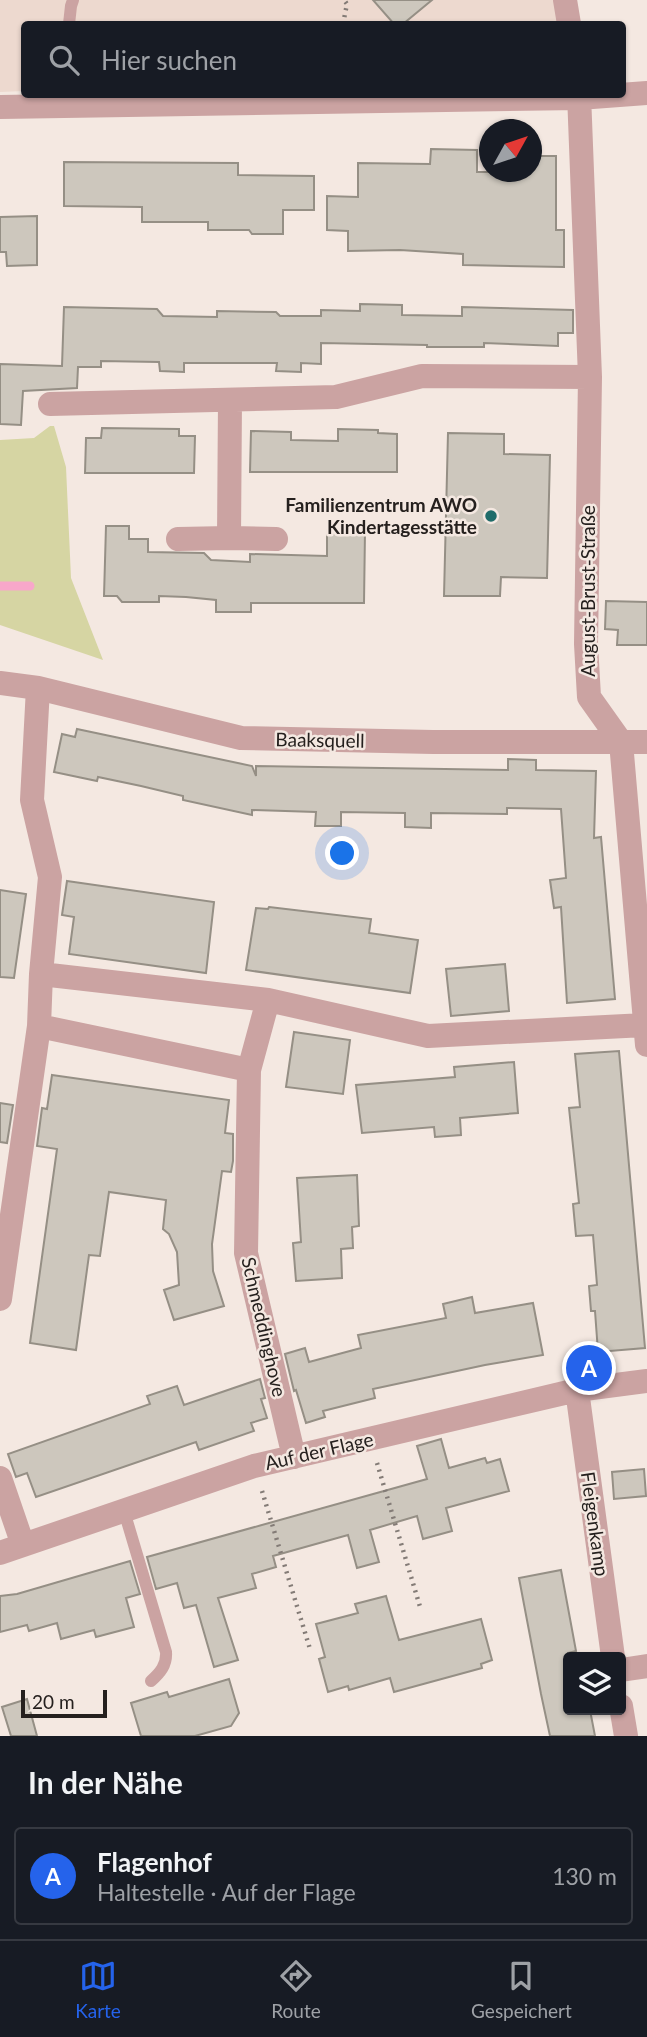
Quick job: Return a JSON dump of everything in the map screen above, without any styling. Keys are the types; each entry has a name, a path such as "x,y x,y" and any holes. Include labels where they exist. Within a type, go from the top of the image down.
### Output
{"street":[{"path":"565,0 568,21"},
{"path":"626,94 647,93"},
{"path":"0,107 70,100 324,98"},
{"name":"August-Brust-Straße","path":"579,98 590,377 586,644 589,697 621,742"},
{"path":"51,404 336,397 422,376 590,377"},
{"path":"229,538 230,400"},
{"path":"178,539 276,538"},
{"name":"Baaksquell","path":"0,683 38,688 241,738 433,743 647,742"},
{"path":"0,1298 39,1026 50,877 32,800 38,688"},
{"path":"41,974 268,1000 428,1036 646,1035 621,742"},
{"name":"Schmeddinghove","path":"268,1000 249,1070 246,1253 294,1457"},
{"path":"39,1026 249,1070"},
{"name":"Auf der Flage","path":"12,1549 254,1466 577,1390 647,1381"},
{"name":"Fleigenkamp","path":"577,1390 612,1652"},
{"path":"0,1478 12,1549"},
{"path":"626,1669 647,1666"},
{"path":"622,1715 626,1736"}],"lane":[{"path":"69,21 74,0"},
{"path":"124,1511 166,1652 167,1659 161,1672 151,1682"}],"path":[{"path":"344,0 347,4 344,21"},
{"path":"370,1439 421,1610"},
{"path":"254,1466 310,1649"}],"shaded area":[{"path":"0,0 560,0 563,21 21,21 21,91 0,92"}],"green space":[{"path":"54,426 66,467 71,578 103,660 0,625 0,440 34,438"}],"building":[{"path":"373,0 432,0 407,21 391,21"},
{"path":"431,149 477,150 479,182 542,182 542,156 556,156 556,230 564,230 564,267 463,265 463,254 400,250 348,251 348,231 327,230 327,196 358,197 358,163 430,164"},
{"path":"64,162 238,163 238,175 314,176 314,210 283,210 283,234 252,234 249,230 208,230 208,222 142,222 142,207 64,206"},
{"path":"37,216 37,265 7,266 6,252 0,252 0,217"},
{"path":"360,304 402,305 402,315 462,316 462,307 573,310 573,333 558,333 558,346 484,343 484,347 427,347 321,343 321,364 301,363 301,372 276,371 277,363 184,363 184,372 160,371 159,362 101,361 101,367 78,367 77,388 23,391 21,425 0,424 0,364 62,366 64,307 157,309 163,316 217,317 217,311 321,316 321,310 360,311"},
{"path":"102,428 179,429 179,436 195,436 194,473 85,473 86,438 101,438"},
{"path":"338,429 378,430 378,433 397,434 397,472 250,472 251,431 291,432 291,440 338,441"},
{"name":"Familienzentrum AWO Kindertagesstätte","path":"448,433 504,434 504,454 550,455 547,578 501,577 500,596 444,596"},
{"path":"106,526 129,526 129,539 148,539 148,552 204,553 211,560 250,562 250,554 327,556 327,530 365,531 364,603 251,603 251,612 216,612 216,600 159,596 159,602 122,602 117,596 104,596"},
{"path":"606,601 647,602 647,645 617,645 618,630 605,629"},
{"path":"77,729 252,766 256,776 256,766 508,770 508,759 536,760 536,770 596,771 594,838 601,837 615,999 567,1003 561,907 554,908 550,880 566,878 561,809 507,808 507,814 431,813 431,828 405,827 405,813 341,812 341,826 315,826 316,812 252,810 252,815 183,800 183,796 141,786 54,772 62,734 75,737"},
{"path":"67,881 214,902 206,973 69,954 74,917 62,915"},
{"path":"0,890 26,894 14,978 0,977"},
{"path":"269,907 371,919 369,933 418,940 410,993 246,970 256,908"},
{"path":"505,964 509,1011 451,1016 446,969"},
{"path":"294,1032 350,1040 343,1094 286,1087"},
{"path":"619,1051 645,1348 598,1352 595,1311 591,1311 589,1286 597,1285 593,1235 576,1236 573,1204 579,1203 569,1108 580,1107 575,1054"},
{"path":"514,1062 518,1113 460,1118 461,1135 435,1137 434,1127 362,1133 356,1085 455,1077 454,1067"},
{"path":"52,1075 229,1100 225,1133 233,1134 233,1161 231,1172 222,1171 212,1244 213,1271 224,1306 174,1320 164,1290 179,1285 177,1252 169,1234 163,1229 166,1200 109,1192 100,1256 89,1255 76,1350 30,1343 57,1149 37,1146 42,1108 47,1109"},
{"path":"0,1103 13,1105 7,1143 0,1142"},
{"path":"357,1175 359,1226 352,1227 353,1248 341,1249 342,1278 296,1281 293,1243 301,1242 297,1178"},
{"path":"472,1297 475,1313 533,1303 543,1355 373,1389 375,1398 323,1411 325,1417 306,1423 296,1390 294,1391 285,1354 305,1348 309,1362 361,1348 358,1335 446,1318 443,1304"},
{"path":"260,1379 265,1398 261,1399 267,1418 251,1423 254,1431 199,1450 196,1442 36,1497 27,1473 16,1477 8,1454 150,1404 147,1396 177,1386 184,1405"},
{"path":"441,1439 449,1468 485,1458 487,1463 500,1459 509,1491 446,1508 452,1531 423,1539 417,1516 370,1530 379,1562 357,1568 348,1535 273,1556 276,1567 252,1574 256,1588 218,1598 238,1660 214,1667 196,1605 184,1608 177,1583 156,1589 147,1557 427,1479 417,1446"},
{"path":"644,1469 646,1496 614,1499 612,1472"},
{"path":"130,1561 140,1594 126,1598 134,1627 96,1637 94,1630 61,1639 57,1623 29,1631 27,1625 0,1632 0,1596 17,1594"},
{"path":"561,1570 576,1651 563,1652 563,1715 591,1715 595,1736 550,1736 519,1578"},
{"path":"386,1596 399,1640 481,1619 492,1660 481,1664 482,1668 394,1692 390,1678 349,1690 348,1686 328,1692 319,1659 325,1657 316,1624 358,1613 355,1604"},
{"path":"229,1679 239,1713 231,1726 195,1736 141,1736 131,1703 167,1692 169,1697"},
{"path":"27,1699 37,1736 11,1736 2,1707"}],"waterway":[{"path":"0,586 30,586"}],"place":[{"name":"Familienzentrum AWO Kindertagesstätte","path":"491,516"},
{"name":"Flagenhof","path":"589,1368"}]}
